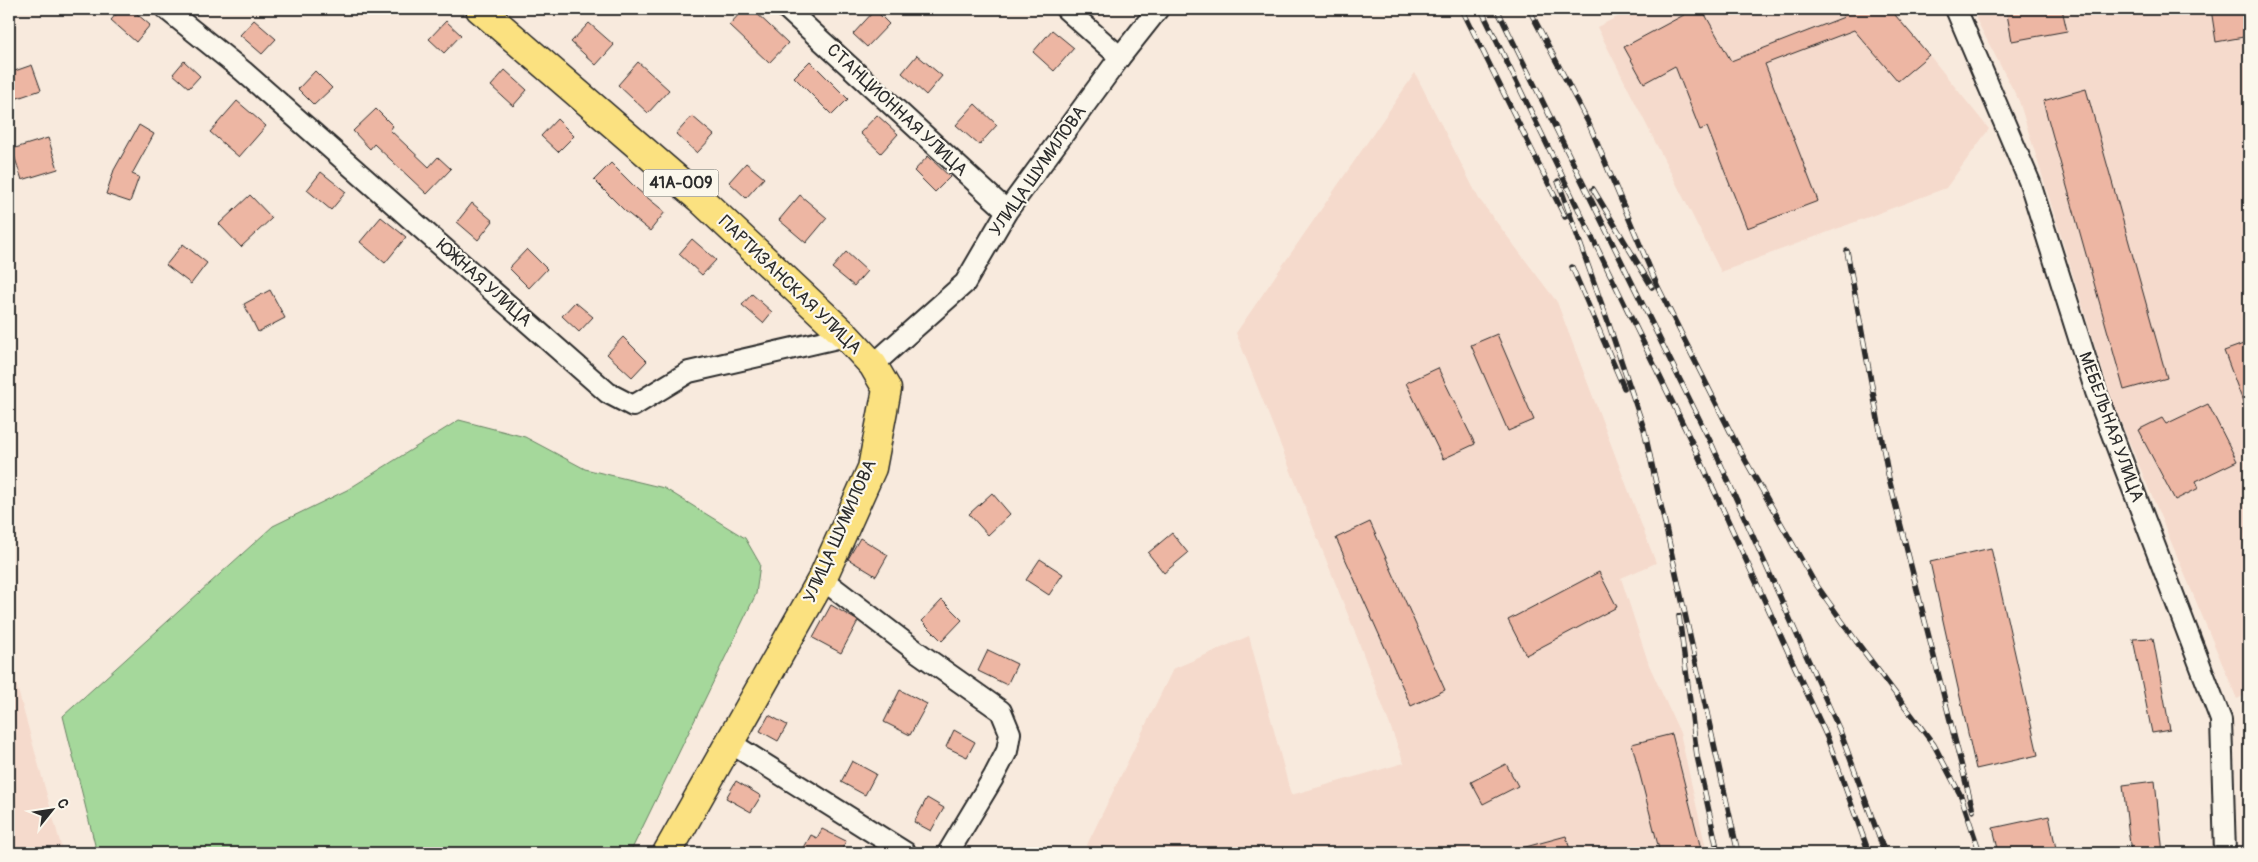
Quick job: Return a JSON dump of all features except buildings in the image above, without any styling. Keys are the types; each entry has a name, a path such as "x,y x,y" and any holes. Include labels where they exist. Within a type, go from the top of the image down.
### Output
{"main road":[{"name":"ПАРТИЗАНСКАЯ УЛИЦА","path":"480,9 700,200 846,336 873,365"},
{"name":"УЛИЦА ШУМИЛОВА","path":"667,853 822,579 872,468 886,389 873,365"}],"street":[{"name":"ЮЖНАЯ УЛИЦА","path":"166,9 250,77 608,393 633,406 689,372 846,336"},
{"name":"СТАНЦИОННАЯ УЛИЦА","path":"787,9 1007,211"},
{"path":"1066,9 1120,57"},
{"name":"УЛИЦА ШУМИЛОВА","path":"873,365 965,283 1007,211 1120,57 1158,9"},
{"name":"МЕБЕЛЬНАЯ УЛИЦА","path":"1956,9 2030,183 2096,392 2220,720 2225,853"},
{"path":"822,579 916,651 1001,711 1010,733 1007,751 948,853"},
{"path":"729,742 906,853"}],"shaded area":[{"path":"1633,9 1892,9 1989,129 1946,188 1721,272 1597,27"},
{"path":"1975,9 2249,9 2249,693 2237,699 2112,401 2019,101 1976,19"},
{"path":"1415,73 1479,199 1557,302 1656,563 1621,578 1649,665 1680,733 1707,853 1083,853 1173,669 1249,636 1291,795 1404,763 1358,640 1236,333"},
{"path":"9,658 63,853 9,853"}],"green space":[{"path":"459,420 525,437 585,469 664,488 745,538 760,564 756,594 630,853 97,853 63,716 273,526 347,490"}],"railway":[{"path":"1462,9 1565,217"},
{"path":"1481,9 1698,455 1827,737 1869,853"},
{"path":"1497,9 1713,447 1840,731 1885,853"},
{"path":"1529,9 1589,124 1657,285 1739,449 1813,580 1934,745 1961,796 1980,853"},
{"path":"1558,181 1644,429 1738,853"},
{"path":"1593,189 1652,287"},
{"path":"1847,251 1889,479 1973,811"},
{"path":"1572,267 1624,388"},
{"path":"1679,616 1697,756 1718,853"}]}
